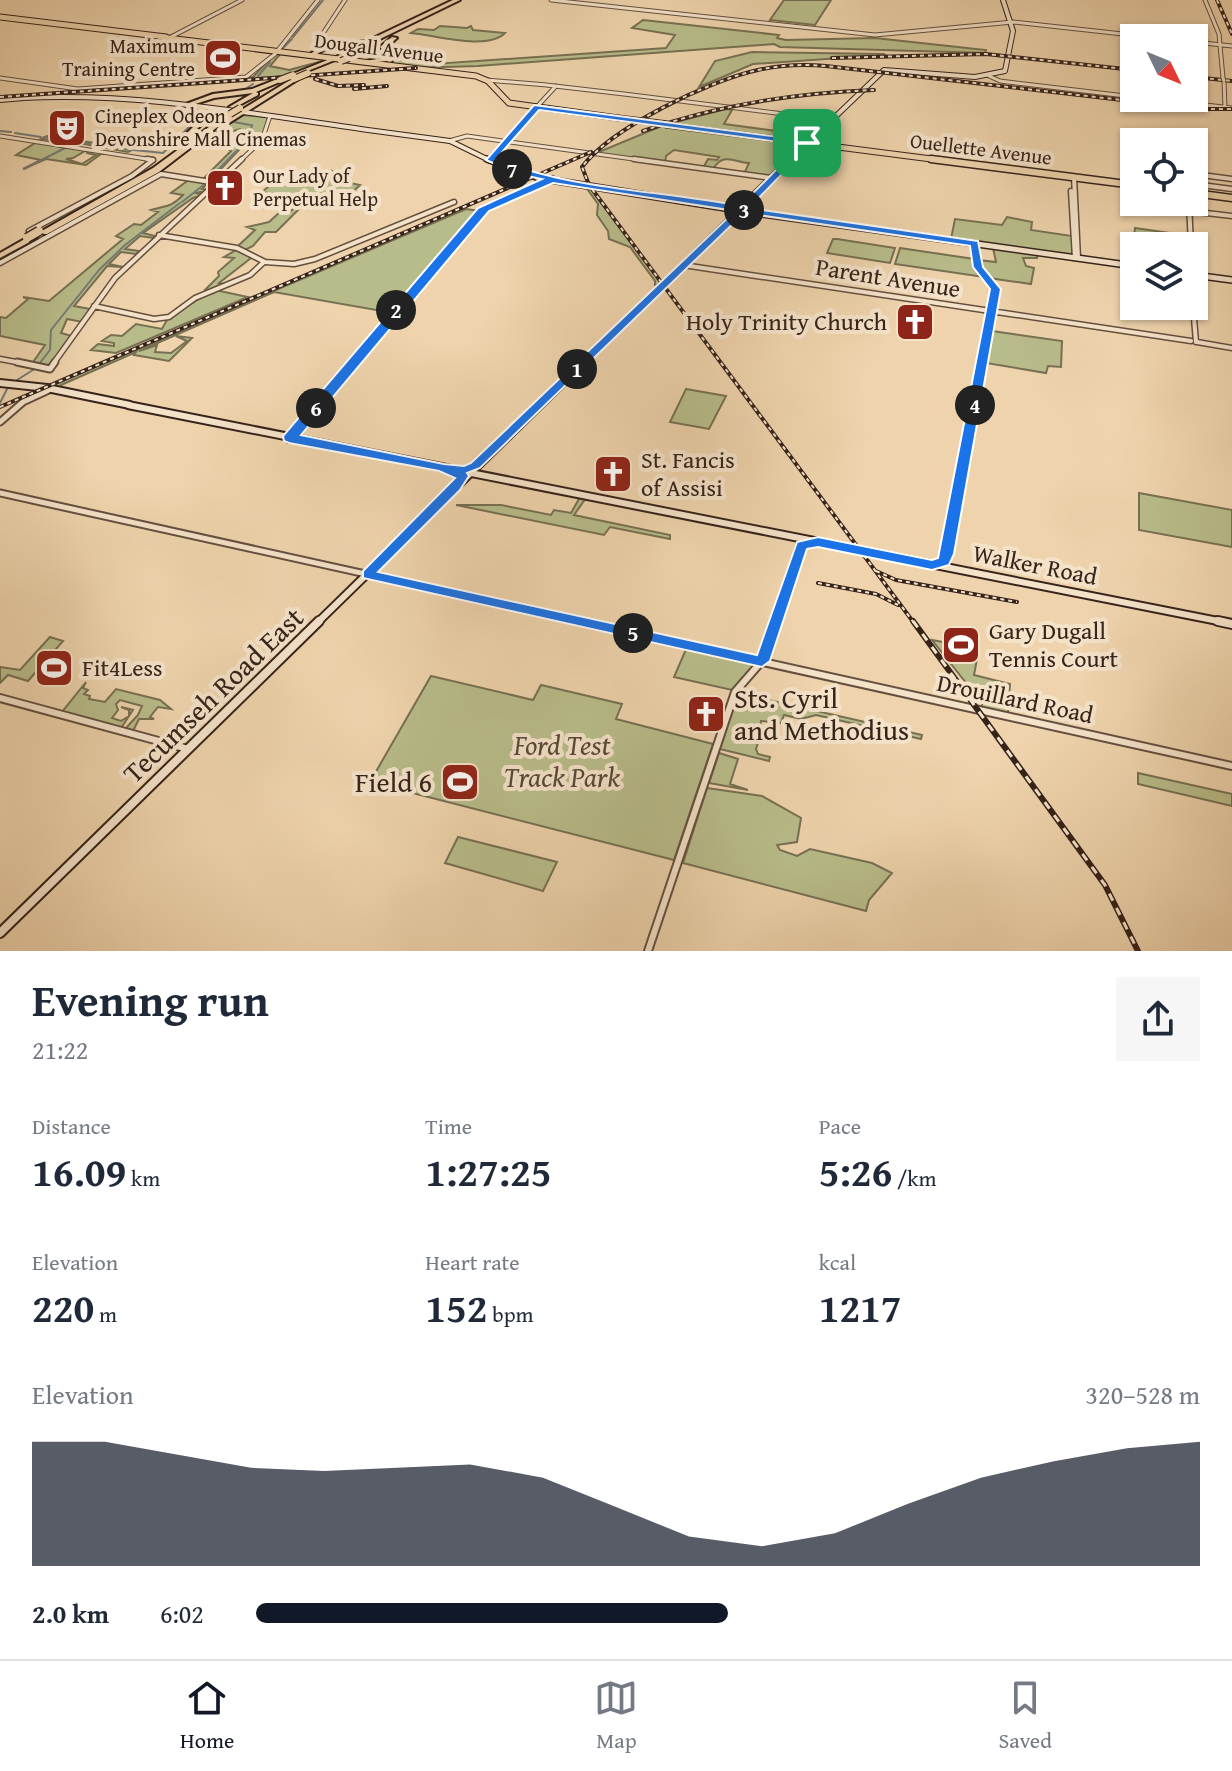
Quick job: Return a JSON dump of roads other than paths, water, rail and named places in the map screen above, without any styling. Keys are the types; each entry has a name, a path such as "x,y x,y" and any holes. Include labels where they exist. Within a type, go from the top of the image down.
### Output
{"highway":[{"path":"386,64 392,56 384,46 401,31 454,0"},
{"path":"177,146 207,116 196,105 213,96 253,91 308,73 466,0"},
{"path":"314,55 330,45 373,40 401,31"},
{"path":"301,54 314,55 338,45 349,48 339,59"},
{"path":"324,49 325,55 339,59"},
{"path":"0,254 132,180 177,146 316,66 375,52 385,54 386,64"},
{"path":"368,62 386,64"},
{"path":"36,234 158,172 234,112 281,80"}],"main road":[{"path":"991,77 1005,71 1013,33 1003,0"},
{"name":"Dougall Avenue","path":"0,17 386,64 487,81"},
{"path":"1008,21 1019,22"},
{"name":"Dougall Avenue","path":"276,51 301,54"},
{"name":"Dougall Avenue","path":"314,55 368,62"},
{"name":"Dougall Avenue","path":"386,64 487,81"},
{"name":"Tecumseh Road East","path":"0,933 368,574 468,472 488,457 884,70 991,77"},
{"name":"Ouellette Avenue","path":"487,81 497,100 536,108 1120,183"},
{"name":"Ouellette Avenue","path":"487,81 503,100 536,108"},
{"path":"0,100 106,95 434,139 457,145 521,172 550,179 764,214 1120,264"},
{"path":"196,105 234,112"},
{"path":"290,437 484,209 550,179"},
{"path":"1208,195 1232,198"},
{"path":"1208,277 1232,280"},
{"name":"Walker Road","path":"0,383 51,389 500,479"},
{"path":"36,387 41,391 38,395"},
{"name":"Walker Road","path":"468,472 1232,624"}],"street":[{"path":"169,38 201,19 219,15 242,0"},
{"path":"0,78 78,89 251,75 276,51 318,0"},
{"path":"318,41 345,0"},
{"path":"551,0 875,35 1008,21"},
{"path":"1205,0 1221,44 1225,108"},
{"path":"1019,22 1120,34"},
{"path":"1208,43 1232,46"},
{"path":"991,77 1003,82 1120,95"},
{"name":"Dougall Avenue","path":"487,81 503,80 831,120"},
{"path":"46,96 55,86"},
{"path":"489,158 555,87"},
{"path":"1208,106 1232,108"},
{"path":"0,359 50,369 107,286 262,140 270,116"},
{"path":"0,136 153,160 36,234 0,263"},
{"path":"449,142 462,136 772,179"},
{"path":"158,172 218,183"},
{"path":"1208,176 1232,179"},
{"path":"1072,177 1077,258"},
{"path":"1208,186 1232,189"},
{"path":"158,235 237,248 265,262 305,262 454,202"},
{"path":"1208,213 1232,216"},
{"path":"945,567 995,287 978,267 974,244"},
{"path":"94,306 154,319 169,317 195,298 247,277 265,262"},
{"name":"Parent Avenue","path":"683,265 1232,349"},
{"path":"1193,320 1194,342"},
{"path":"0,422 18,405 51,389"},
{"name":"Drouillard Road","path":"0,493 1232,766"},
{"path":"648,951 735,692 762,661 802,539"},
{"path":"799,548 808,542 818,542"},
{"path":"932,565 940,564 947,558"},
{"path":"0,698 189,749"}],"waterway":[{"path":"293,37 323,0"},
{"path":"282,49 292,39"},
{"path":"258,76 270,62"},
{"path":"244,90 253,84"},
{"path":"134,150 163,153 203,113"},
{"path":"234,122 250,125"},
{"path":"209,179 249,138 252,125"},
{"path":"0,131 11,132"},
{"path":"15,133 41,137"},
{"path":"44,137 132,150"},
{"path":"24,169 65,148"},
{"path":"182,202 206,183"},
{"path":"39,364 50,350 51,330 99,270 125,245 180,203"},
{"path":"14,382 36,368"},
{"path":"0,403 8,387"}],"railway":[{"path":"1217,0 1232,34"},
{"path":"832,58 986,54 1120,68"},
{"path":"914,623 589,185 582,167 615,137 663,108 738,75 784,66 826,66 1200,109 1232,109"},
{"path":"0,97 416,68"},
{"path":"1208,78 1232,81"},
{"path":"315,79 338,86 364,85"},
{"path":"354,89 387,86"},
{"path":"643,131 699,114 757,102 874,90"},
{"path":"0,407 591,152"},
{"path":"876,571 896,580 1017,602"},
{"path":"818,583 876,594 898,605"},
{"path":"913,621 1105,885 1138,951"}],"place":[{"name":"Maximum Training Centre","path":"223,58"},
{"name":"Cineplex Odeon Devonshire Mall Cinemas","path":"67,128"},
{"name":"Our Lady of Perpetual Help","path":"225,188"},
{"name":"Holy Trinity Church","path":"915,322"},
{"name":"St. Fancis of Assisi","path":"613,474"},
{"name":"Gary Dugall Tennis Court","path":"961,645"},
{"name":"Fit4Less","path":"54,668"},
{"name":"Sts. Cyril and Methodius","path":"706,714"},
{"name":"Field 6","path":"460,782"}],"park label":[{"name":"Ford Test Track Park","path":"562,761"}]}
